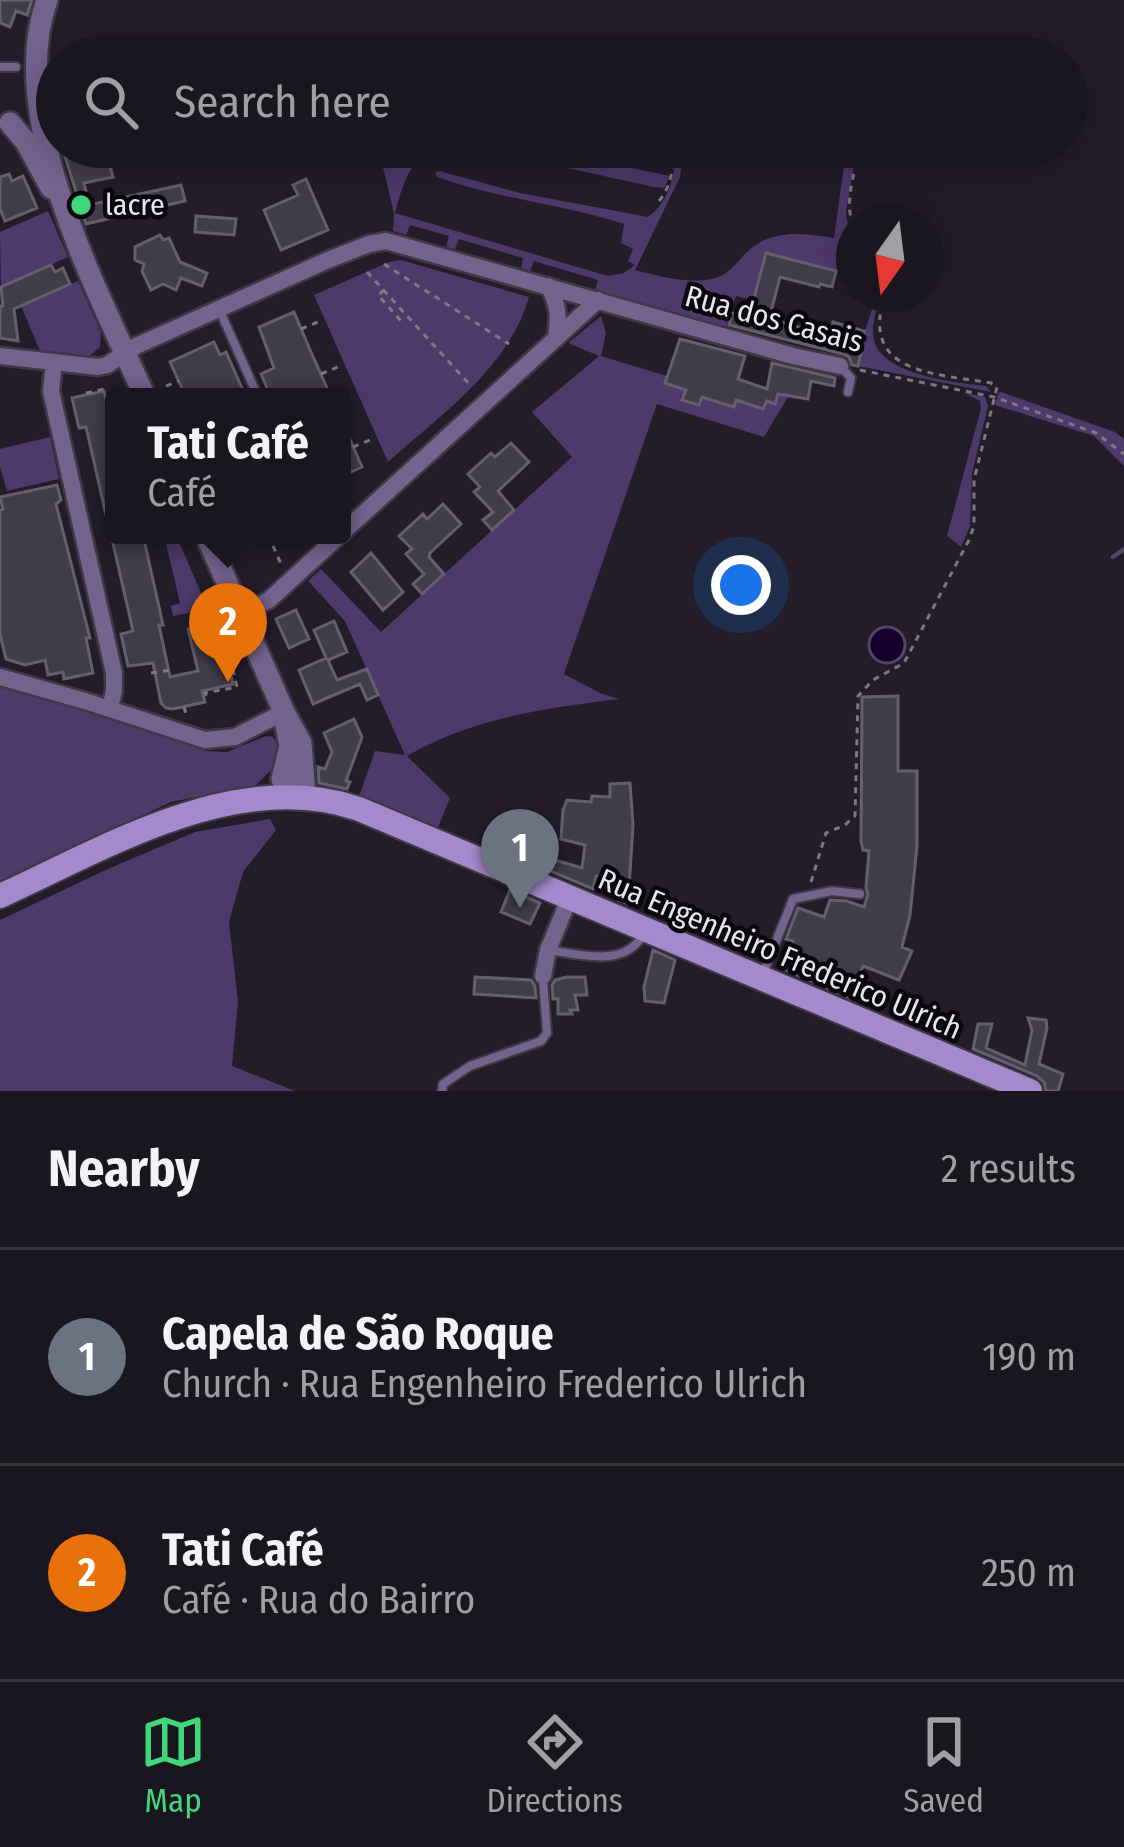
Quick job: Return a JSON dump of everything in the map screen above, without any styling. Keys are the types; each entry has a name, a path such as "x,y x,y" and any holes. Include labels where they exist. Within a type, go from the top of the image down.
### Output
{"main road":[{"path":"0,896 172,818 299,796"},
{"name":"Rua Engenheiro Frederico Ulrich","path":"299,796 358,809 1030,1091"}],"street":[{"path":"38,36 47,0"},
{"path":"5,123 36,120"},
{"path":"5,123 26,142 36,162"},
{"path":"39,168 62,204"},
{"path":"53,168 74,239 141,388"},
{"name":"Rua dos Casais","path":"0,356 102,366 219,309 378,241 398,242 840,366"},
{"path":"548,286 559,317 556,338"},
{"path":"351,525 598,299"},
{"path":"53,362 51,391 114,673 110,708"},
{"path":"210,544 301,743 299,796"},
{"path":"241,615 263,604 330,544"},
{"path":"0,677 215,741 245,733 284,712"},
{"path":"284,712 290,746 282,779 299,796"},
{"path":"247,802 287,760"},
{"path":"543,976 569,899"}],"lane":[{"path":"0,67 16,67"},
{"path":"219,309 254,388"},
{"path":"840,366 851,378 848,392"},
{"path":"761,979 794,899 832,891 860,894"},
{"path":"548,950 608,957 635,947 645,931"},
{"path":"442,1091 443,1084 470,1066 541,1041 547,1034 543,976"}],"path":[{"path":"658,201 666,192 673,168"},
{"path":"850,204 856,168"},
{"path":"385,264 509,344"},
{"path":"367,272 471,386"},
{"path":"384,290 378,295 399,323"},
{"path":"806,896 826,833 855,816 858,696 873,680 904,662 969,540 974,526 974,480 997,388 907,365 890,356 878,337 879,312"},
{"path":"302,329 318,322"},
{"name":"Rua dos Casais","path":"840,366 994,397"},
{"path":"321,374 338,367"},
{"path":"166,386 178,381"},
{"path":"86,392 105,391"},
{"path":"994,397 1096,433 1124,454"},
{"path":"353,447 370,440"},
{"path":"273,546 281,564"},
{"path":"206,696 238,688 228,648 232,646"},
{"path":"151,673 172,670"},
{"path":"184,706 186,714"}],"shaded area":[{"path":"383,168 413,168 395,213 608,276 624,273 635,265 628,261 633,249 621,243 624,224 483,191 435,173 648,217 667,195 674,168 681,168 635,270 708,280 730,270 766,239 799,234 834,238 836,224 836,271 766,253 753,300 736,296 726,328 595,290 598,280 534,261 530,271 521,268 523,258 459,239 455,249 446,247 449,236 410,225 406,235 393,231 394,213"},
{"path":"565,168 632,168 670,176 664,188"},
{"path":"844,168 853,168 847,204 839,204"},
{"path":"48,211 68,257 1,287 0,232"},
{"path":"401,260 529,297 519,323 489,368 388,462 314,295"},
{"path":"78,281 101,333 100,347 88,357 40,351 21,306"},
{"path":"871,312 876,312 874,341 892,362 940,379 986,386 991,392 858,366"},
{"path":"601,316 606,333 601,356 667,376 666,383 685,390 683,401 699,405 704,389 710,400 733,407 736,400 763,409 767,401 775,403 778,394 788,397 764,437 657,404 564,674 619,699 483,724 407,756 450,798 436,832 358,799 375,751 405,755 345,621 308,581 321,569 381,632 572,457 532,412 599,356 568,343"},
{"path":"1001,392 1115,432 1124,439 1124,466 1094,436 995,405"},
{"path":"964,393 985,397 988,406 972,473 970,526 961,547 947,536 981,408 980,401"},
{"path":"50,437 59,479 7,491 0,449"},
{"path":"166,544 180,544 205,602 214,608 173,616 171,606 180,603"},
{"path":"887,627 899,633 905,645 899,657 887,663 875,657 869,645 875,633"},
{"path":"0,685 205,751 227,752 273,737 280,748 276,765 256,785 171,802 0,881"},
{"path":"270,819 276,830 243,872 229,922 238,1001 232,1066 295,1091 0,1091 0,920 195,832"}],"building":[{"path":"0,0 32,0 27,15 16,11 10,27 0,23"},
{"path":"69,168 111,168 113,177 84,183 89,205 181,185 185,201 86,224"},
{"path":"9,174 12,181 23,176 37,208 5,221 0,209 0,177"},
{"path":"306,179 328,230 281,250 264,210 298,195 293,185"},
{"path":"196,216 236,219 234,235 195,232"},
{"path":"160,235 163,240 169,238 180,262 207,273 202,286 181,278 176,290 163,284 151,290 142,271 144,264 135,260 135,247"},
{"path":"766,253 836,271 832,287 780,277 769,319 806,329 805,334 831,338 833,322 864,331 858,366 843,354 729,325 732,313 749,317"},
{"path":"51,265 55,272 63,268 70,284 14,309 18,341 0,338 1,287"},
{"path":"294,312 327,388 267,388 261,374 274,368 259,327"},
{"path":"680,339 745,356 738,379 767,389 772,363 835,378 834,386 811,381 808,399 778,394 775,404 767,401 763,409 736,400 734,407 702,397 699,405 682,400 686,390 665,383"},
{"path":"214,342 220,355 226,352 242,388 182,388 170,362"},
{"path":"104,391 105,510 86,427 79,428 72,398"},
{"path":"351,442 362,467 351,472"},
{"path":"511,443 529,462 498,491 514,510 492,530 483,520 493,512 474,492 480,487 468,474"},
{"path":"57,485 61,500 56,504 90,638 86,638 93,673 64,679 63,672 48,675 45,660 25,665 6,659 0,634 0,497"},
{"path":"443,504 461,524 430,553 444,574 422,594 413,584 424,574 406,554 412,549 399,536 423,514 427,519"},
{"path":"113,544 145,544 170,677 198,671 188,629 219,623 233,684 202,691 205,702 166,708 153,663 128,666 121,634 133,631"},
{"path":"371,553 403,592 383,610 351,572"},
{"path":"296,610 309,639 289,648 276,619"},
{"path":"334,621 347,652 328,660 337,680 367,669 378,695 367,700 360,684 313,704 299,670 326,658 314,630"},
{"path":"898,696 898,771 917,771 917,846 902,947 912,951 899,980 863,966 850,998 781,968 793,941 786,939 798,908 824,917 830,900 864,907 869,851 863,850 861,841 862,697"},
{"path":"354,719 362,737 347,789 319,783 318,767 325,769 332,752 324,733"},
{"path":"630,783 633,825 628,904 618,900 620,880 596,876 593,889 512,855 515,848 582,868 585,845 561,839 567,800 591,802 592,796 610,797 610,784"},
{"path":"510,890 540,903 530,924 501,912"},
{"path":"653,950 675,960 664,1003 645,1001"},
{"path":"475,977 531,980 536,998 474,994"},
{"path":"567,977 585,977 587,995 575,995 578,1010 570,1010 572,1014 558,1014 552,985"},
{"path":"1028,1018 1046,1020 1039,1064 1063,1074 1058,1091 1046,1091 1037,1076 973,1049 978,1024 992,1024 986,1048 1025,1065 1032,1030"}],"waterway":[{"path":"1113,557 1124,549"}],"place":[{"name":"lacre","path":"81,205"},
{"name":"Tati Café","path":"228,682"},
{"name":"Capela de São Roque","path":"520,908"}]}
